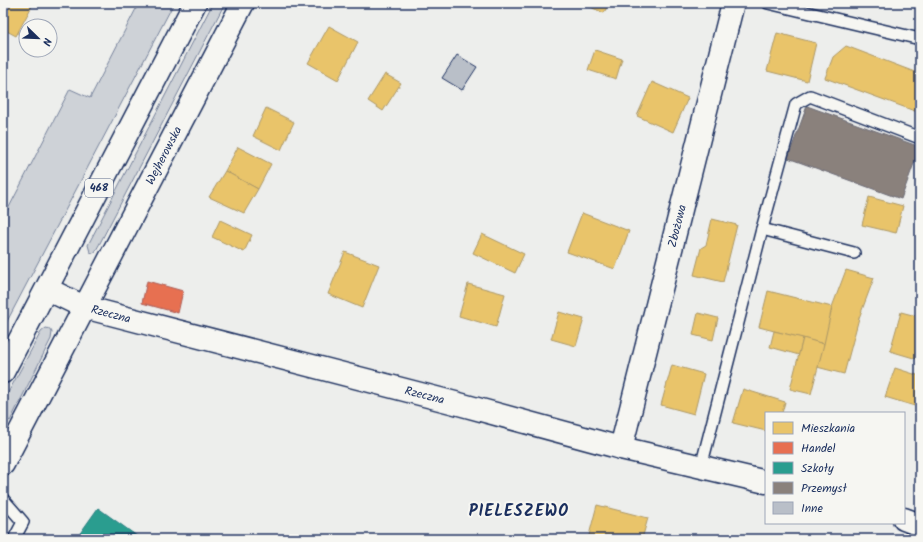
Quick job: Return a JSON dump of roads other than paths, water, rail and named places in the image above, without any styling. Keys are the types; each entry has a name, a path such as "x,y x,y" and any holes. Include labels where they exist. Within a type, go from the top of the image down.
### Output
{"street":[{"name":"468","path":"3,372 195,3"},
{"name":"Wejherowska","path":"3,464 243,3"},
{"name":"Zbożowa","path":"621,448 733,3"},
{"path":"47,289 84,307"},
{"name":"Rzeczna","path":"84,307 459,404 621,448 765,482"},
{"path":"905,519 920,525"}],"lane":[{"path":"768,3 920,39"},
{"path":"701,467 762,229 796,104 810,96 920,138"},
{"path":"762,229 854,253"},
{"path":"3,499 23,522 14,539"}],"district":[{"name":"PIELESZEWO","path":"519,511"}]}
